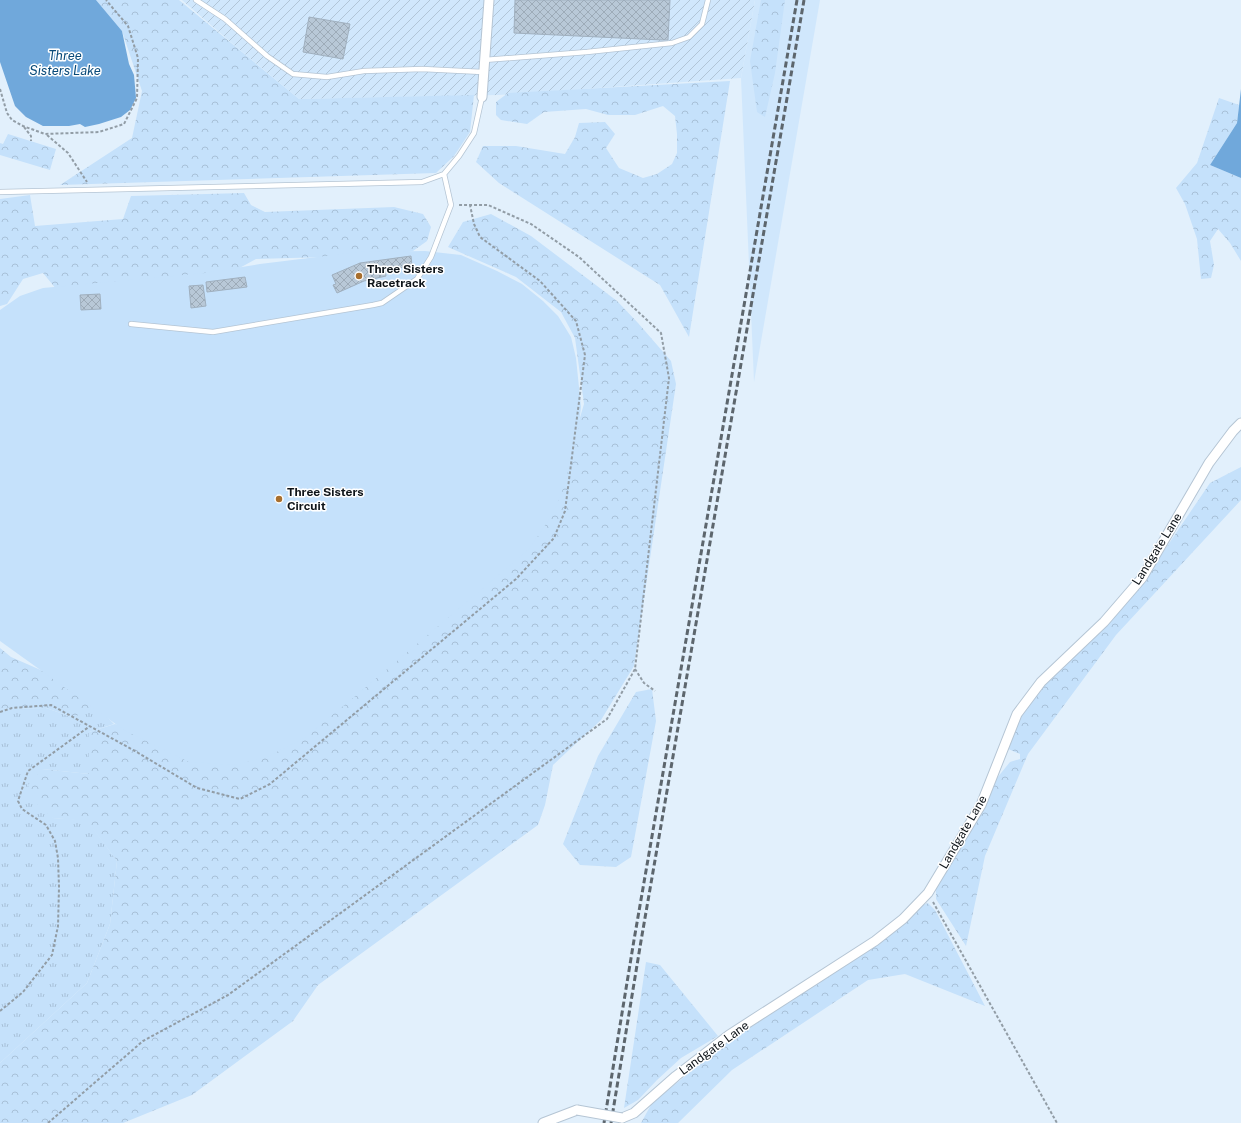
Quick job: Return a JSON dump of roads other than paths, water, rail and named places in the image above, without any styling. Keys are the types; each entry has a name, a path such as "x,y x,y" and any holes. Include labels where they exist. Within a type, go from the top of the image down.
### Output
{"street":[{"path":"482,97 488,0"},
{"name":"Landgate Lane","path":"543,1123 577,1110 622,1118 634,1113 676,1076 729,1036 875,941 904,919 928,893 981,805 1017,714 1041,682 1104,622 1142,578 1209,463 1233,431 1241,423"}],"lane":[{"path":"196,0 225,19 267,56 293,74 327,77 364,71 422,69 483,72"},
{"path":"484,60 587,52 672,43 689,37 702,24 708,0"},
{"path":"0,192 422,182 444,174 459,156 474,133 482,97"},
{"path":"131,324 213,332 373,306 382,303 417,279 431,257 451,205 444,174"}],"water":[{"name":"Three Sisters Lake","path":"0,0 96,0 122,31 129,64 134,75 136,98 130,110 121,117 85,127 80,124 69,126 43,126 26,117 15,106 0,62"},
{"path":"1241,89 1241,178 1210,165 1237,123"}],"railway":[{"path":"604,1123 634,940 797,0"},
{"path":"611,1123 641,941 804,0"}],"place":[{"name":"Three Sisters Racetrack","path":"359,276"},
{"name":"Three Sisters Circuit","path":"279,499"}]}
